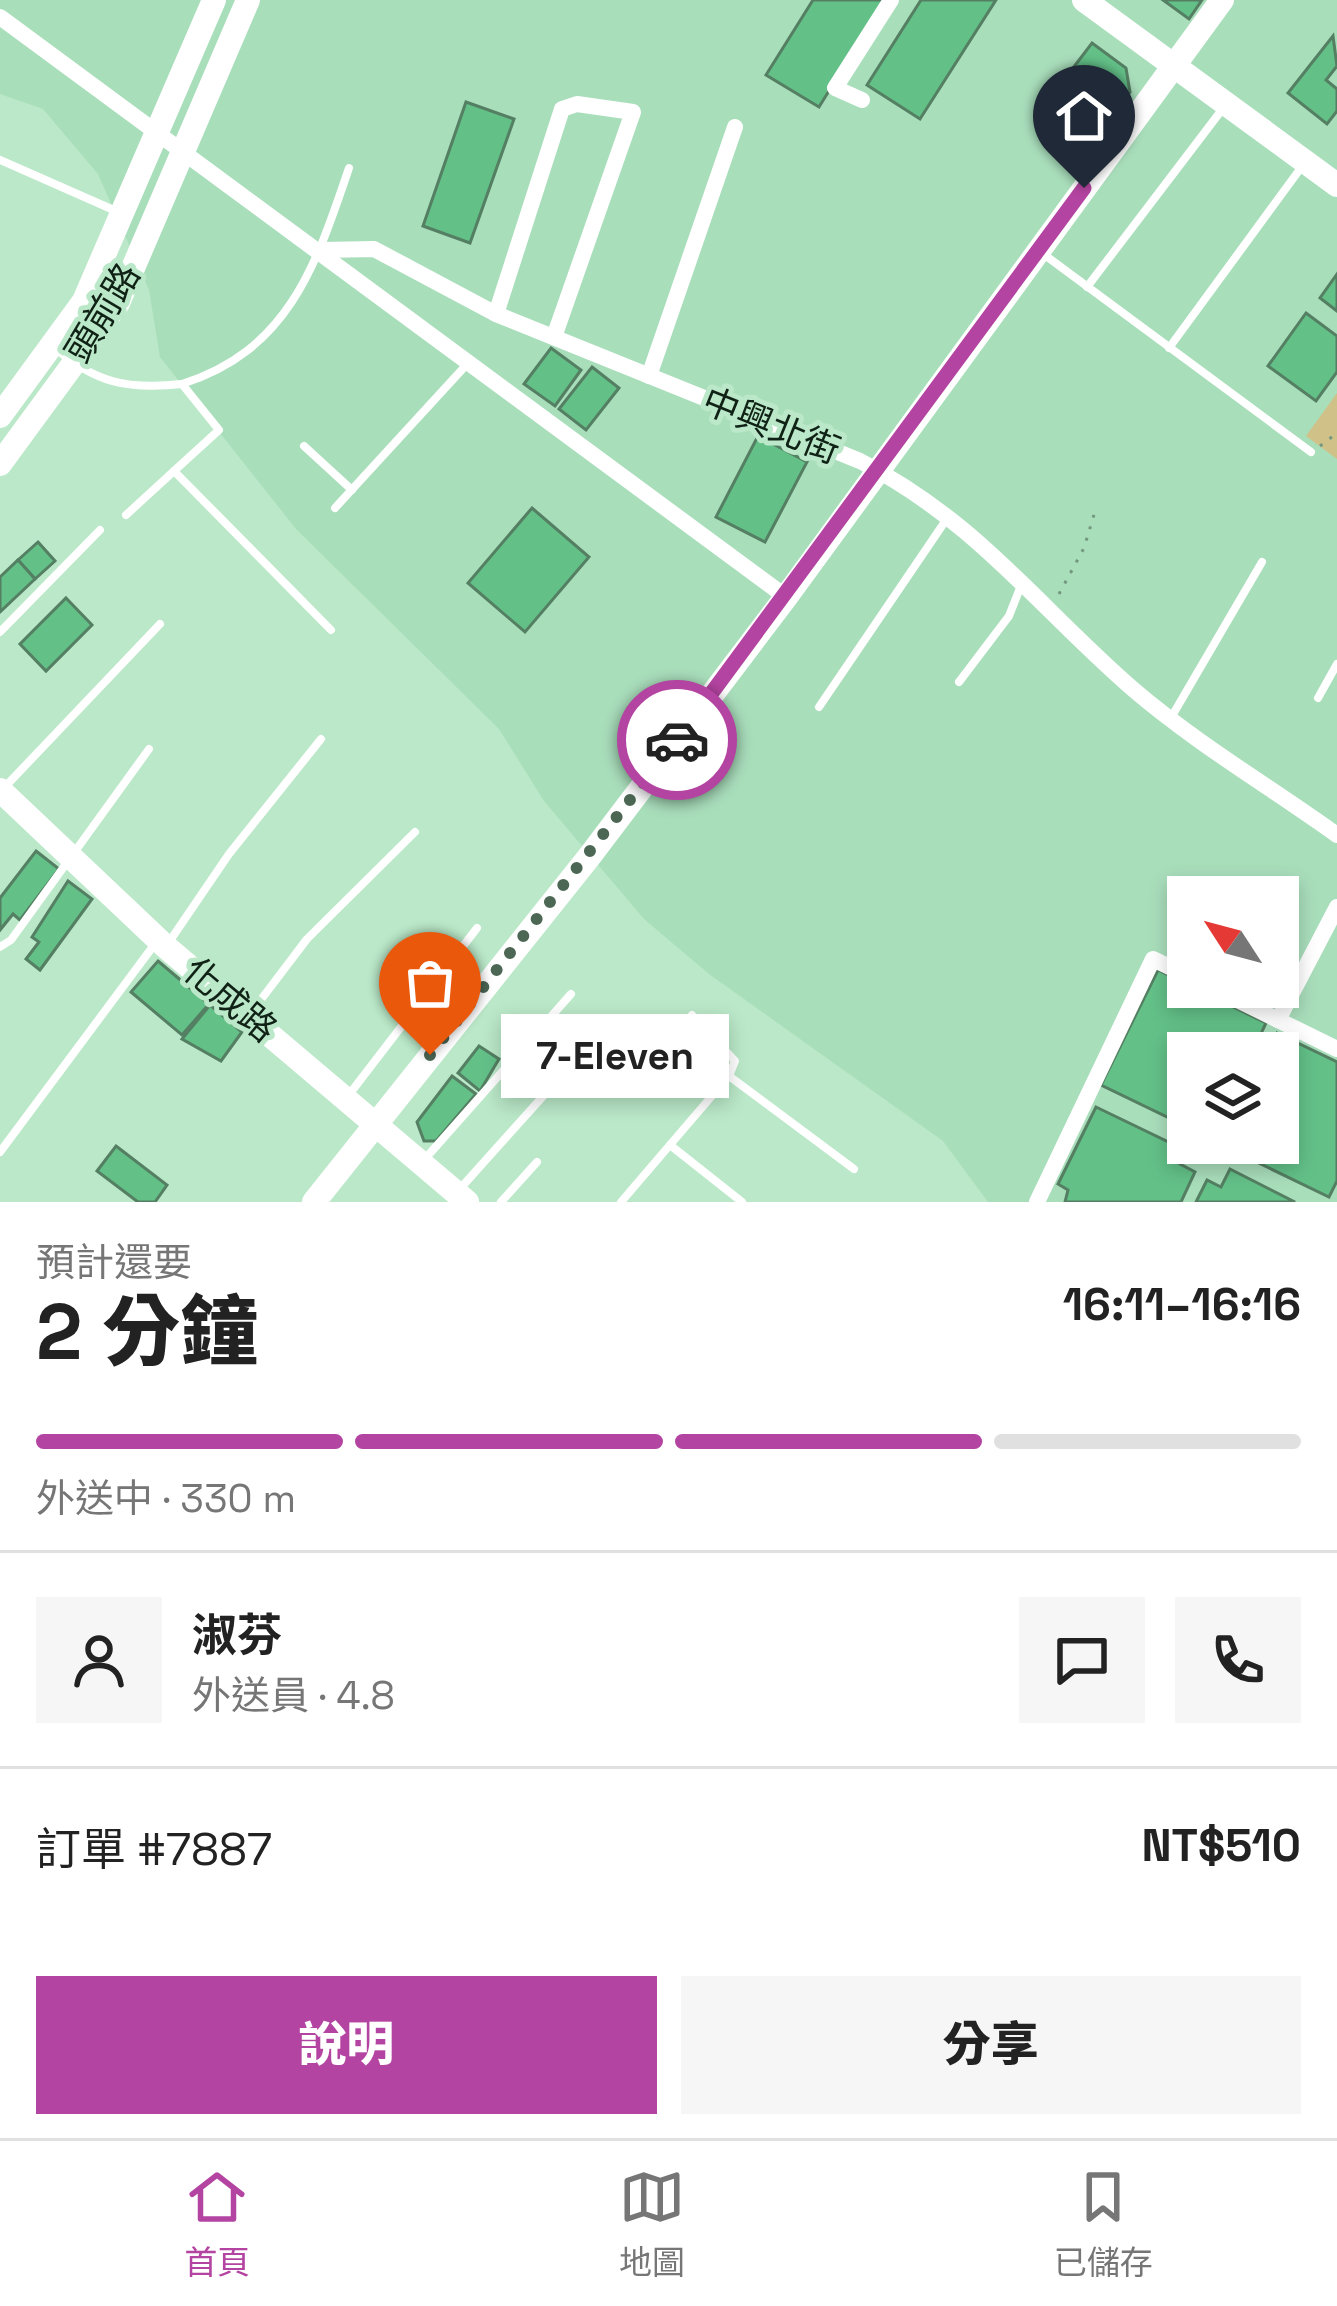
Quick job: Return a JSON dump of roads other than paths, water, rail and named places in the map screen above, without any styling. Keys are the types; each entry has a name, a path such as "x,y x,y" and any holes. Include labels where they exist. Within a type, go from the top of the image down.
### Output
{"street":[{"name":"頭前路","path":"0,416 84,301 214,0"},
{"name":"頭前路","path":"1,460 118,303 248,0"},
{"path":"862,100 836,88 891,0"},
{"path":"1084,0 1337,185"},
{"path":"314,1202 589,857 786,597 1222,0"},
{"path":"0,17 786,597"},
{"path":"496,314 562,109 577,104 633,112 554,337"},
{"path":"649,376 735,127"},
{"name":"中興北街","path":"321,250 374,249 496,314 879,471 949,516 1049,611 1172,717 1337,835"},
{"name":"化成路","path":"0,790 162,943 462,1197"},
{"path":"1278,1019 1337,907"},
{"path":"1037,1202 1153,958 1167,965"},
{"path":"1255,1008 1337,1048"}],"lane":[{"path":"1087,287 1227,103"},
{"path":"0,160 122,214"},
{"path":"1169,348 1305,162"},
{"path":"52,345 73,364 116,387 182,384 215,373 276,328 321,250 349,168"},
{"path":"1038,250 1311,452"},
{"path":"335,508 470,361"},
{"path":"126,515 219,430 182,384"},
{"path":"304,446 352,490"},
{"path":"174,471 331,630"},
{"path":"819,707 949,516"},
{"path":"0,632 100,530"},
{"path":"1172,717 1262,562"},
{"path":"959,682 1009,616 1023,582"},
{"path":"0,790 160,624"},
{"path":"1318,698 1337,664"},
{"path":"0,1152 321,739"},
{"path":"0,946 11,940 149,748"},
{"path":"250,1015 308,939 415,832"},
{"path":"347,1097 477,928"},
{"path":"424,1161 571,994"},
{"path":"621,1202 729,1076 735,1061 692,1015"},
{"path":"462,1197 607,1025"},
{"path":"729,1076 854,1169"},
{"path":"670,1144 742,1202"},
{"path":"501,1202 537,1162"}],"place":[{"name":"7-Eleven","path":"430,1055"}]}
